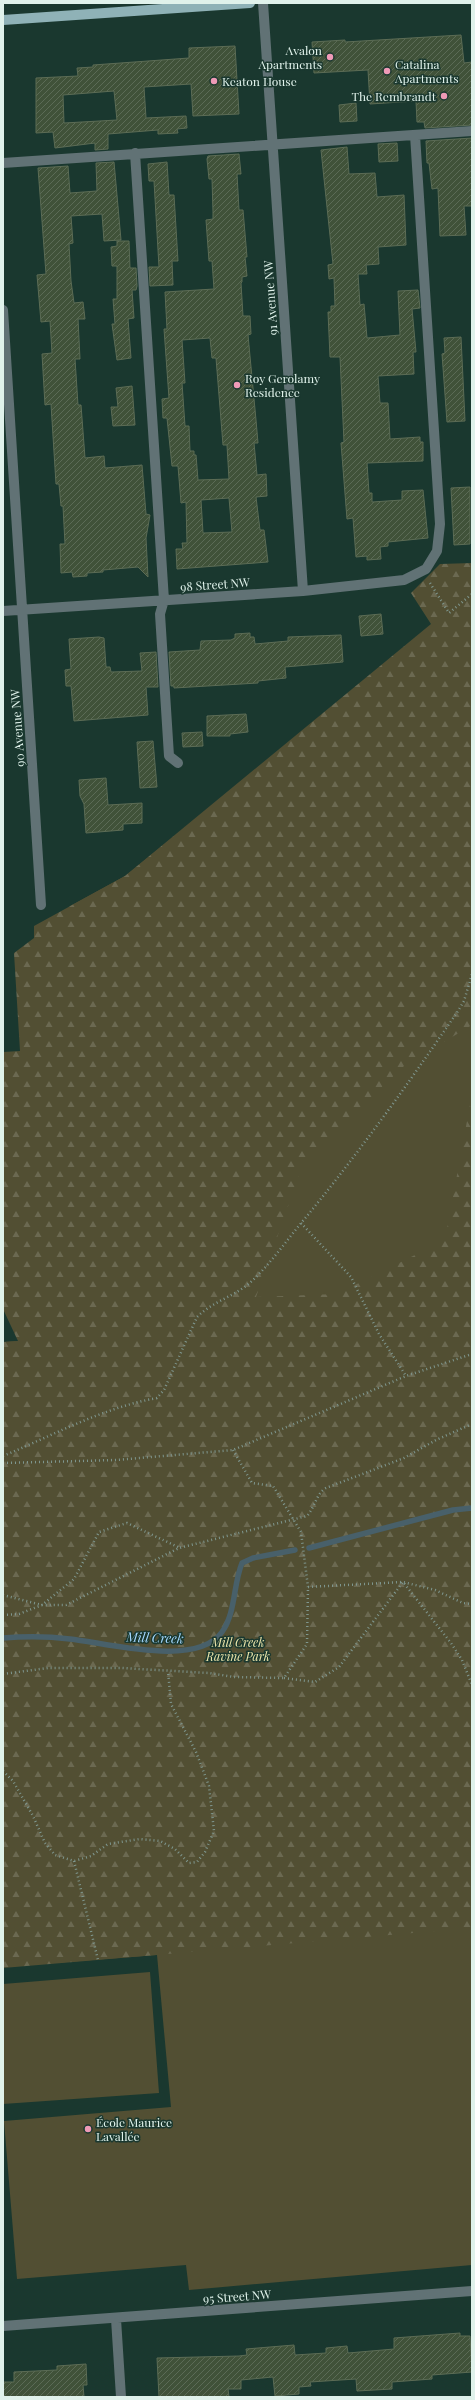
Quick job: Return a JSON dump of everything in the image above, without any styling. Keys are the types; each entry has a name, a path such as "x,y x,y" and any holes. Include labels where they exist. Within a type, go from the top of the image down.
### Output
{"main road":[{"path":"3,20 126,8 250,3"}],"street":[{"name":"91 Avenue NW","path":"263,3 303,591"},
{"path":"3,163 472,131"},
{"path":"415,135 440,524 437,551 424,570"},
{"path":"135,153 164,600 160,614 169,756 178,763"},
{"name":"90 Avenue NW","path":"3,310 41,906"},
{"name":"98 Street NW","path":"3,611 303,591 404,580 424,570"},
{"name":"95 Street NW","path":"3,2326 116,2319 472,2291"},
{"path":"116,2319 121,2397"}],"path":[{"path":"424,570 449,613 472,594"},
{"path":"3,1456 45,1439 98,1413 157,1398 164,1390 197,1317 204,1310 251,1282 342,1174 411,1080 464,1001 472,974"},
{"path":"301,1223 351,1277 379,1334 406,1376"},
{"path":"3,1463 116,1460 233,1450 406,1376 472,1354"},
{"path":"3,1596 42,1605 66,1604 178,1548 307,1516 314,1508 320,1492 326,1488 391,1464 472,1424"},
{"path":"233,1450 252,1483 273,1486 301,1532 308,1587 307,1644 284,1678"},
{"path":"3,1615 19,1614 42,1605 74,1579 99,1532 127,1523 178,1548"},
{"path":"308,1587 403,1582 435,1590 472,1604"},
{"path":"3,1674 48,1668 168,1671 209,1673 234,1677 284,1678 315,1682 339,1667 403,1582"},
{"path":"403,1582 451,1643 462,1660 472,1685"},
{"path":"3,1771 13,1781 45,1843 55,1855 74,1861 91,1856 108,1844 140,1839 160,1841 175,1849 189,1862 197,1862 206,1852 214,1831 209,1786 196,1752 171,1704 168,1671"},
{"path":"74,1861 98,1960"}],"green space":[{"name":"Mill Creek Ravine Park","path":"472,563 472,1025 404,1066 304,1161 256,1297 337,1294 445,1240 472,1094 472,1928 3,1968 3,1342 18,1341 3,1309 3,1052 20,1051 14,953 34,938 34,926 125,876 431,624 411,593 440,564"},
{"name":"Mill Creek Ravine Park","path":"472,596 472,2265 189,2290 186,2265 17,2279 4,2121 171,2107 157,1955 3,1967 3,1342 18,1341 70,906 125,876"},
{"path":"150,1972 159,2093 3,2104 3,1984"}],"building":[{"path":"461,35 464,63 472,62 472,125 425,128 424,122 417,122 416,101 370,104 368,70 314,73 312,42 345,40 345,42"},
{"path":"235,46 239,114 193,116 191,84 144,87 146,118 186,116 187,128 177,129 178,133 158,134 158,130 108,134 108,149 95,150 95,143 55,148 53,132 36,133 36,78 78,76 77,68 93,67 93,65 189,58 189,48","holes":["114,91 117,120 64,123 63,95"]},
{"path":"356,103 357,121 340,122 339,105"},
{"path":"472,138 472,206 464,206 466,235 440,236 438,188 432,189 429,163 427,163 426,141"},
{"path":"397,143 398,161 379,162 378,144"},
{"path":"347,147 349,174 375,173 377,197 404,195 406,245 378,247 379,264 366,265 367,274 358,274 360,305 364,304 367,338 400,335 398,291 418,290 420,308 412,309 416,352 413,352 414,374 378,376 380,403 388,403 390,439 420,437 420,442 423,442 423,461 367,463 369,493 372,493 372,502 402,500 402,491 423,490 428,538 388,542 388,546 380,547 381,559 367,560 367,556 356,557 353,518 347,519 341,443 344,442 340,357 330,357 328,312 331,312 331,306 335,306 334,278 329,279 328,265 333,264 321,150"},
{"path":"239,154 241,174 237,174 239,210 243,210 247,257 245,257 247,276 242,277 241,283 243,316 250,316 251,334 248,335 258,443 254,443 257,475 266,474 267,496 256,497 260,530 264,530 268,562 177,569 176,549 183,549 182,543 187,543 186,502 181,503 178,466 172,466 167,418 163,418 162,399 169,398 164,329 167,329 165,292 214,289 212,261 209,261 206,220 213,219 212,179 209,179 208,156","holes":["210,338 212,358 216,358 223,445 227,445 229,479 198,480 196,455 194,455 194,451 190,451 189,426 185,426 182,383 185,383 182,340","229,498 232,532 203,533 201,500"]},
{"path":"114,162 121,240 104,241 102,214 71,216 73,243 69,244 71,281 74,303 83,302 85,319 78,319 80,359 75,359 78,405 81,405 85,458 104,456 105,468 142,465 146,514 150,515 146,538 148,577 138,567 103,570 103,572 87,573 87,576 73,577 72,572 61,573 60,544 65,544 63,506 61,506 59,484 56,484 51,404 45,405 42,354 52,353 50,321 41,322 37,275 46,274 38,168 68,166 70,193 97,191 96,163"},
{"path":"167,162 169,195 174,195 178,261 172,261 173,285 150,286 149,267 159,267 154,181 149,181 148,164"},
{"path":"117,241 129,241 130,268 136,268 137,286 136,290 132,290 134,318 128,319 131,358 117,360 112,324 115,324 113,299 117,299 117,266 112,266 111,247 117,246"},
{"path":"461,337 465,421 447,422 442,354 445,353 444,338"},
{"path":"132,386 135,425 113,426 111,407 118,407 116,388"},
{"path":"470,487 470,544 454,545 451,488"},
{"path":"381,614 383,634 361,636 359,616"},
{"path":"250,633 250,637 254,637 255,644 288,641 288,637 341,635 343,662 285,667 286,678 258,681 258,683 174,688 174,686 171,686 169,652 200,650 201,641 231,640 235,638 235,634"},
{"path":"104,638 106,667 110,667 111,672 142,671 140,653 156,652 158,687 146,687 148,715 74,721 71,686 66,686 65,670 71,669 69,639"},
{"path":"246,714 248,732 230,734 230,736 207,736 207,716"},
{"path":"202,732 203,746 183,747 182,733"},
{"path":"153,741 157,787 140,788 137,742"},
{"path":"106,778 108,805 142,803 142,823 123,824 123,830 86,833 84,804 80,796 79,780"},
{"path":"460,2333 460,2336 470,2336 472,2372 432,2375 432,2379 392,2382 392,2389 357,2391 356,2379 310,2382 311,2386 299,2387 299,2394 275,2396 273,2377 241,2380 241,2389 228,2389 229,2397 159,2397 157,2358 239,2356 247,2355 246,2349 294,2345 295,2355 326,2353 326,2348 347,2346 348,2353 394,2349 394,2338"},
{"path":"86,2364 87,2385 83,2385 84,2397 3,2397 3,2382 14,2382 14,2372 57,2370 57,2366"}],"waterway":[{"name":"Mill Creek","path":"309,1548 453,1510 472,1508"},
{"name":"Mill Creek","path":"3,1638 61,1638 150,1650 173,1651 193,1649 210,1643 222,1632 227,1624 242,1563 253,1558 295,1550"}],"place":[{"name":"Avalon Apartments","path":"330,57"},
{"name":"Catalina Apartments","path":"387,71"},
{"name":"Keaton House","path":"214,81"},
{"name":"The Rembrandt","path":"444,96"},
{"name":"Roy Gerolamy Residence","path":"237,385"},
{"name":"École Maurice Lavallée","path":"88,2129"}]}
